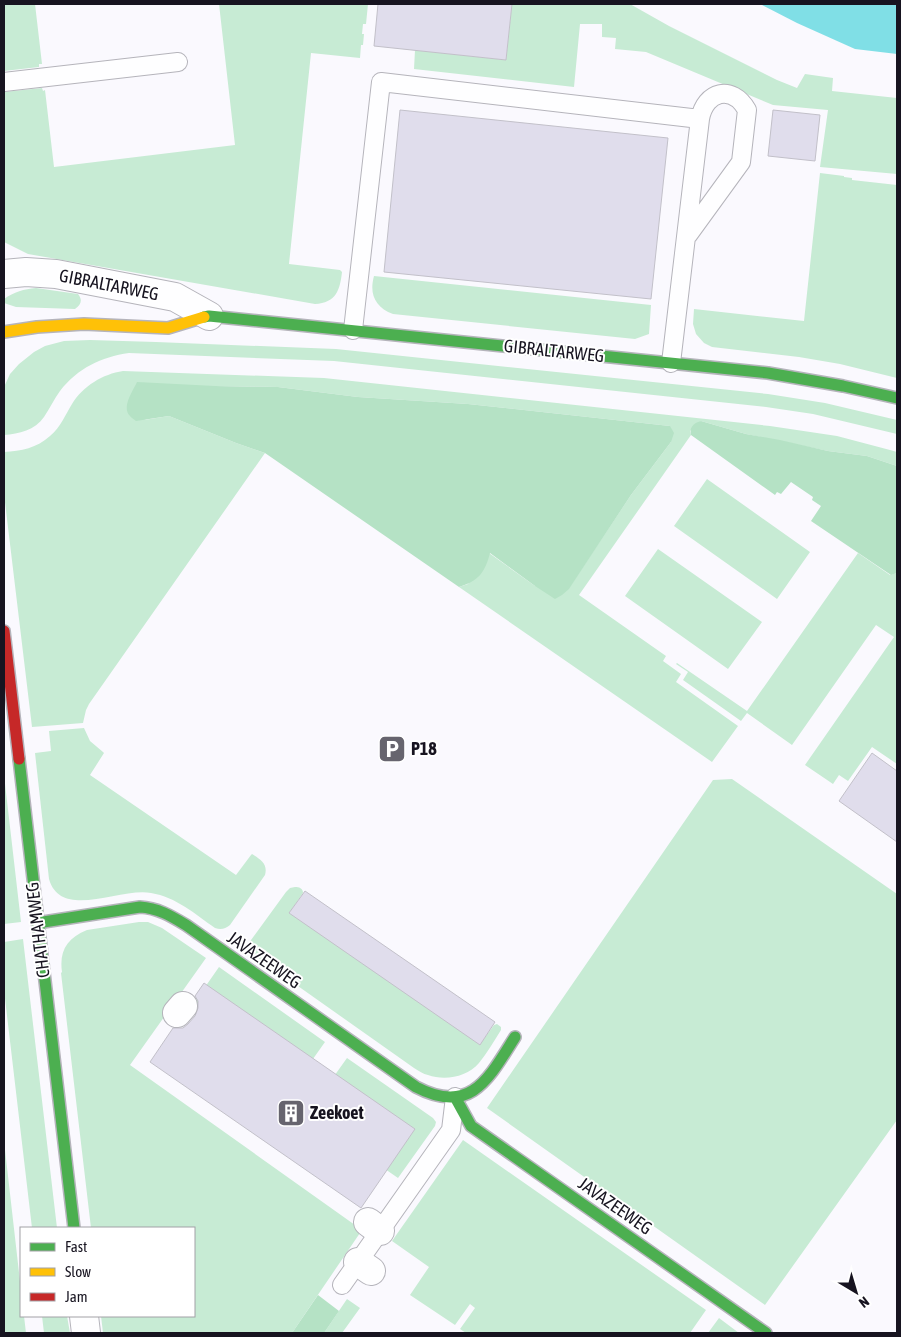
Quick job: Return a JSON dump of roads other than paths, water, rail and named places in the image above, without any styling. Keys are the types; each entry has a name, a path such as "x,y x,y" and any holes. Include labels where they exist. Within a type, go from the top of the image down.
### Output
{"street":[{"name":"GIBRALTARWEG","path":"4,274 26,272 56,274 176,297 209,316"},
{"name":"GIBRALTARWEG","path":"4,332 37,327 84,324 168,328 209,316 768,373 897,398"},
{"name":"CHATHAMWEG","path":"4,631 8,709 37,922 74,1227"},
{"name":"JAVAZEEWEG","path":"37,922 140,907 148,907 164,912 186,925 416,1087 427,1094 441,1098 469,1093 481,1085 515,1037"},
{"name":"JAVAZEEWEG","path":"455,1097 471,1126 766,1333"},
{"path":"84,1317 86,1333"}],"lane":[{"path":"4,82 178,62"},
{"path":"353,330 381,82 700,119"},
{"path":"671,363 701,110 706,102 713,97 721,94 730,94 743,103 747,110 741,162 686,238"},
{"path":"342,1285 365,1266 374,1227 451,1130 455,1097"}],"water":[{"path":"760,4 897,4 897,54 855,49"}],"place":[{"name":"P18","path":"392,749"},
{"name":"Zeekoet","path":"291,1113"}]}
